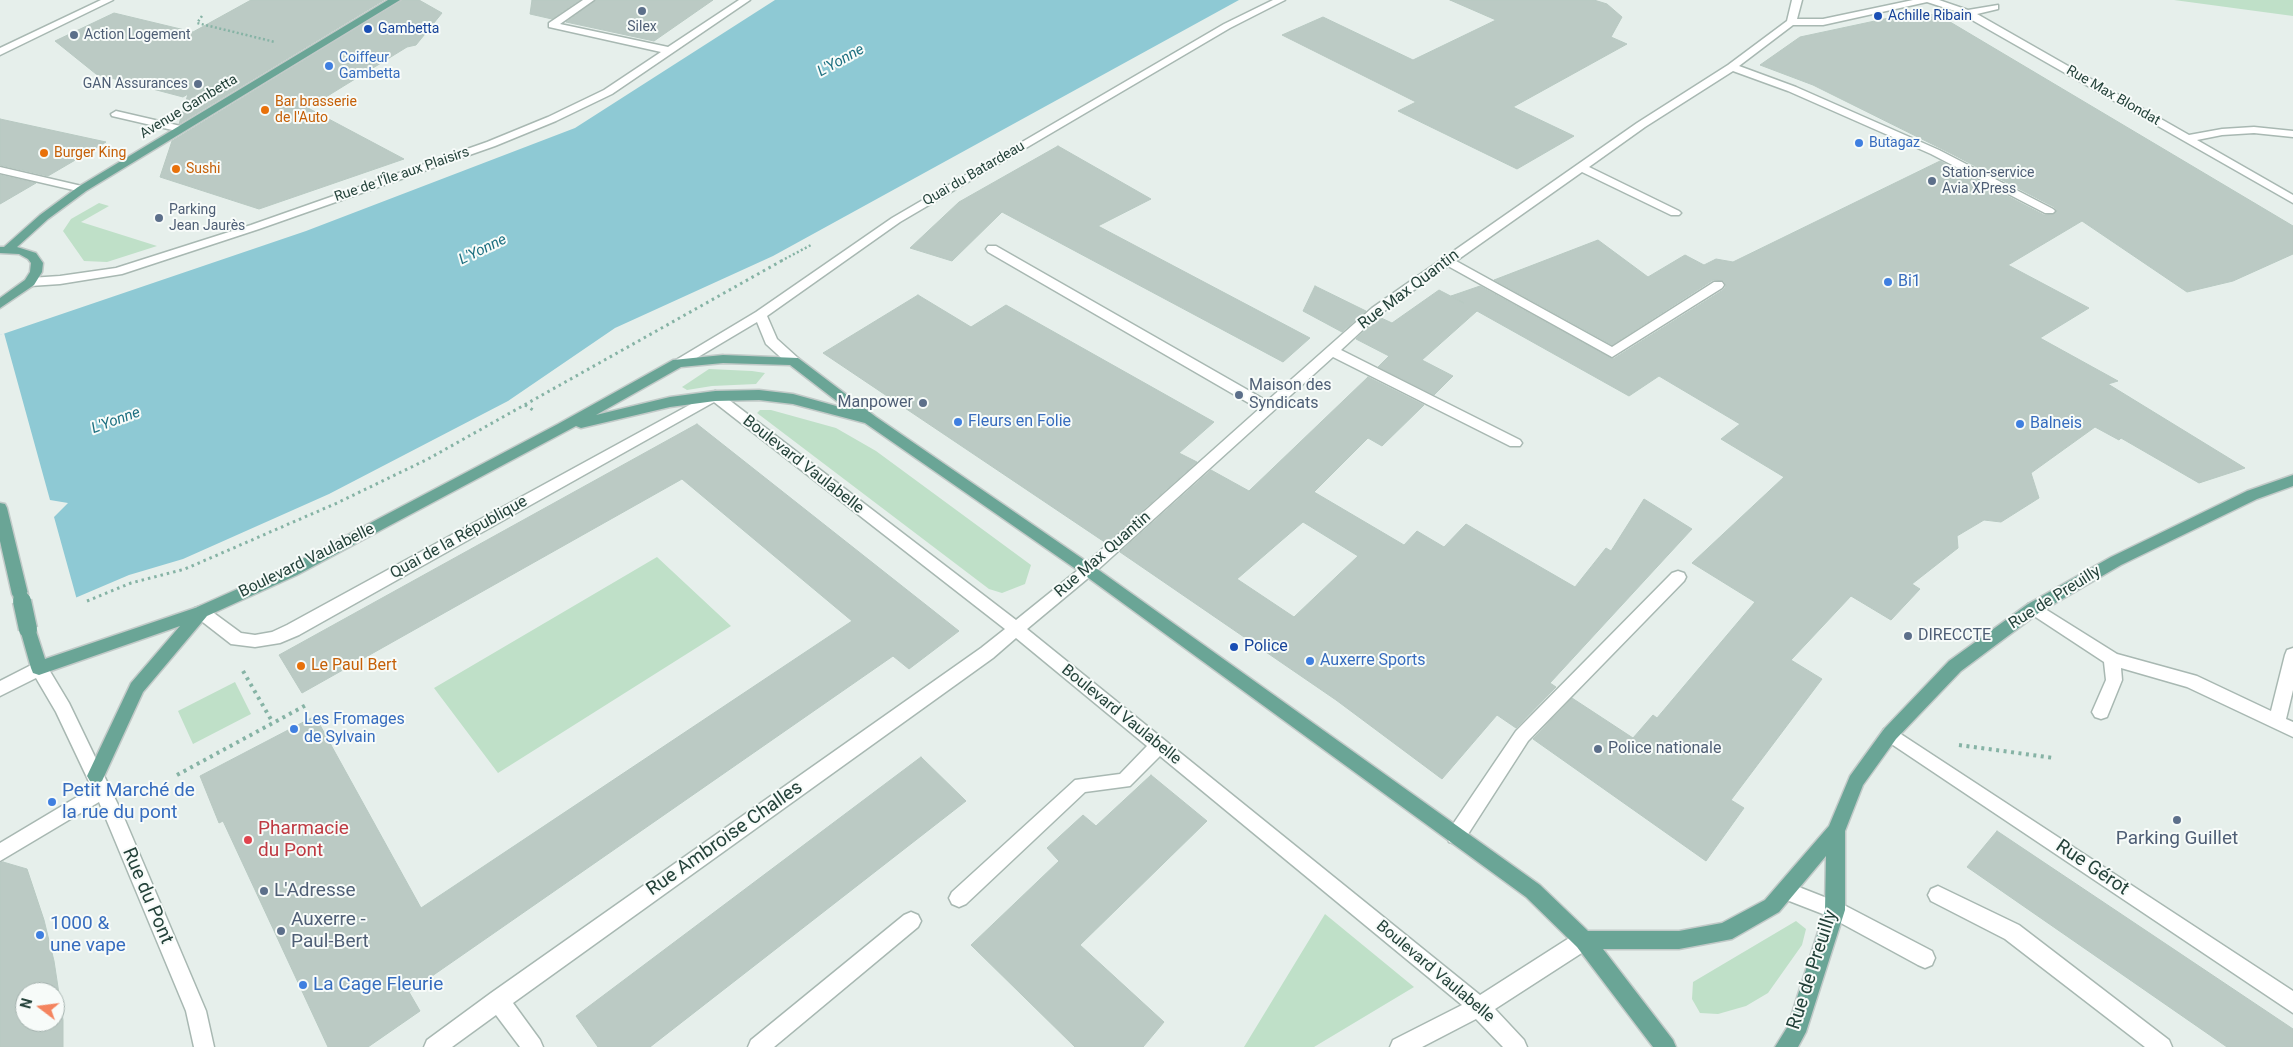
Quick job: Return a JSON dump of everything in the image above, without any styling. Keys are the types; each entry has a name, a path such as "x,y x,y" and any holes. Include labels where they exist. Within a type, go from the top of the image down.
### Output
{"main road":[{"name":"Avenue Gambetta","path":"3,250 82,188 395,0"},
{"path":"0,304 30,282 36,272 37,263 32,256 21,251 3,250"},
{"name":"Boulevard Vaulabelle","path":"39,668 201,612 292,571 563,427 678,363 723,359 793,361 871,420 1088,570 1532,891 1584,940 1666,1047"},
{"name":"Boulevard Vaulabelle","path":"563,427 670,402 715,396 759,395 792,399 871,420"},
{"name":"Rue de Preuilly","path":"1584,940 1680,940 1725,932 1772,906 1836,831 1856,781 1890,734 1955,666 2034,608 2116,561 2252,495 2293,480"},
{"path":"0,508 39,668"},
{"path":"99,783 137,688 201,612"},
{"name":"Rue de Preuilly","path":"1785,1047 1796,1032 1834,910 1836,831"}],"street":[{"path":"0,52 108,0"},
{"path":"589,0 552,25 674,49"},
{"name":"Rue de l'Île aux Plaisirs","path":"30,282 60,280 126,268 255,227 491,144 552,119 608,92 745,0"},
{"name":"Quai du Batardeau","path":"678,363 760,315 896,220 1227,26 1280,0"},
{"path":"1797,0 1791,22 1823,22 1927,0"},
{"name":"Rue Max Blondat","path":"1927,0 1967,13 2293,200"},
{"path":"1967,13 1995,7"},
{"name":"Rue Max Quantin","path":"1017,630 1088,570 1376,311 1641,125 1732,67 1791,22"},
{"path":"1732,67 1792,89 1935,152 2049,211"},
{"path":"116,114 181,129"},
{"path":"2187,139 2222,132 2254,130 2293,134"},
{"path":"1581,167 1675,213"},
{"path":"0,170 82,188"},
{"path":"992,248 1268,408"},
{"path":"1447,261 1612,353 1718,285"},
{"name":"Boulevard Vaulabelle","path":"760,315 771,341 793,361"},
{"path":"1332,350 1515,443"},
{"name":"Boulevard Vaulabelle","path":"715,396 1017,630 1479,1007 1517,1047"},
{"name":"Quai de la République","path":"201,612 237,639 255,641 274,638 293,630 715,396"},
{"path":"1456,836 1522,736 1678,577"},
{"path":"2034,608 2112,659 2191,681 2293,730"},
{"name":"Rue Ambroise Challes","path":"434,1047 1017,630"},
{"path":"2277,721 2293,655"},
{"path":"2101,712 2114,680 2112,659"},
{"path":"0,689 39,668"},
{"name":"Rue du Pont","path":"39,668 63,708 99,783 196,1011 204,1047"},
{"name":"Rue Gérot","path":"1890,734 2293,1003"},
{"path":"959,898 1081,785 1124,781 1159,746"},
{"path":"0,853 99,783"},
{"path":"1786,891 1834,910 1925,958"},
{"path":"1938,896 2012,932 2162,1047"},
{"path":"758,1047 911,920"},
{"path":"1400,1047 1479,1007 1584,940"},
{"path":"498,1000 533,1047"}],"path":[{"path":"202,16 197,23 279,42"},
{"path":"87,601 131,583 185,569 337,503 428,459 697,307 819,241"},
{"path":"525,405 533,410 526,414"},
{"path":"243,671 273,723"},
{"path":"176,775 308,704"},
{"path":"1953,744 2054,758"}],"green space":[{"path":"2174,0 2293,0 2293,16"},
{"path":"99,203 109,206 81,222 157,246 107,262 84,261 63,231 71,219"},
{"path":"709,369 765,373 756,384 712,386 687,390 682,387"},
{"path":"760,410 771,410 836,428 876,451 1031,565 1025,584 1002,593 989,589 757,413"},
{"path":"657,557 731,626 498,773 434,688"},
{"path":"235,682 251,714 193,744 178,711"},
{"path":"1325,914 1414,987 1314,1047 1244,1047"},
{"path":"1796,921 1806,929 1802,945 1768,993 1746,1006 1718,1014 1700,1013 1692,999 1693,982"}],"water":[{"name":"L'Yonne","path":"775,0 1239,0 773,256 615,328 508,401 329,494 183,559 129,575 0,630 0,335 306,231 575,128"}],"pier":[{"path":"4,333 50,500 68,503 54,517 77,600 0,633 0,335"}],"building":[{"path":"251,0 384,0 179,124 188,94 183,97 96,74 55,41 114,13 193,32"},
{"path":"402,0 419,0 442,13 416,45 407,47 308,108 404,159 259,209 160,177 172,141"},
{"path":"532,0 580,0 552,19 530,14"},
{"name":"Silex","path":"596,0 713,0 654,41 566,22"},
{"path":"1450,0 1594,0 1607,4 1622,17 1611,37 1627,44 1513,107 1574,136 1517,169 1398,111 1416,102 1282,35 1323,17 1413,60 1496,20"},
{"path":"1917,12 1940,16 2293,226 2293,254 2233,281 2187,292 2082,221 2008,265 2089,308 2040,338 2118,381 2108,384 2245,468 2199,483 2121,438 2119,440 2095,427 2031,473 2039,498 2001,522 1984,520 1957,536 1958,548 1912,584 1920,589 1891,620 1851,596 1791,660 1822,679 1731,800 1744,808 1706,861 1533,739 1572,698 1633,738 1653,715 1657,718 1755,602 1692,563 1784,477 1721,439 1740,424 1659,376 1629,396 1477,311 1422,360 1453,376 1434,395 1378,367 1389,356 1356,339 1379,317 1392,323 1439,290 1464,303 1451,296 1480,286 1613,359 1723,290 1726,286 1724,281 1713,280 1612,345 1494,280 1598,240 1648,277 1685,255 1704,265 1716,259 1733,262 1940,161 2044,215 2054,214 2057,211 2054,207 1952,154 1813,85 1760,65 1800,37"},
{"name":"Burger King","path":"0,119 106,142 48,176 0,165"},
{"path":"1058,146 1151,199 1098,226 1310,338 1283,362 1002,212 952,261 910,248 959,202"},
{"path":"0,175 36,183 0,204"},
{"path":"1315,286 1366,311 1342,332 1303,311"},
{"path":"918,295 971,327 1006,305 1214,422 1179,453 1197,462 1106,543 823,353"},
{"path":"1368,377 1424,405 1382,446 1368,438 1314,492 1404,545 1417,531 1444,547 1466,524 1575,587 1606,548 1611,551 1644,499 1692,529 1550,683 1556,687 1516,728 1497,715 1442,779 1336,700 1120,552 1211,470 1249,491","holes":["1303,522 1358,556 1294,617 1237,579"]},
{"path":"697,424 959,631 909,669 893,656 409,992 420,1011 368,1047 328,1047 223,821 219,823 200,776 315,716 421,908 852,621 682,479 302,693 279,655"},
{"path":"921,757 966,801 650,1047 598,1047 576,1016"},
{"path":"1151,775 1207,821 1080,945 1164,1022 1143,1047 1075,1047 971,945 1059,861 1047,848 1083,815 1096,826"},
{"path":"1997,831 2293,1029 2293,1047 2227,1047 1967,867"},
{"path":"3,862 27,869 44,920 57,982 15,982 15,1032 63,1032 63,1047 0,1047 0,863"}],"place":[{"name":"Silex","path":"642,11"},
{"name":"Achille Ribain","path":"1878,16"},
{"name":"Gambetta","path":"368,29"},
{"name":"Action Logement","path":"74,35"},
{"name":"Coiffeur Gambetta","path":"329,66"},
{"name":"GAN Assurances","path":"198,84"},
{"name":"Bar brasserie de l'Auto","path":"265,110"},
{"name":"Butagaz","path":"1859,143"},
{"name":"Burger King","path":"44,153"},
{"name":"Sushi","path":"176,169"},
{"name":"Station-service Avia XPress","path":"1932,181"},
{"name":"Parking Jean Jaurès","path":"159,218"},
{"name":"Bi1","path":"1888,282"},
{"name":"Maison des Syndicats","path":"1239,395"},
{"name":"Manpower","path":"923,403"},
{"name":"Fleurs en Folie","path":"958,422"},
{"name":"Balneis","path":"2020,424"},
{"name":"DIRECCTE","path":"1908,636"},
{"name":"Police","path":"1234,647"},
{"name":"Auxerre Sports","path":"1310,661"},
{"name":"Le Paul Bert","path":"301,666"},
{"name":"Les Fromages de Sylvain","path":"294,729"},
{"name":"Police nationale","path":"1598,749"},
{"name":"Petit Marché de la rue du pont","path":"52,802"},
{"name":"Parking Guillet","path":"2177,820"},
{"name":"Pharmacie du Pont","path":"248,840"},
{"name":"L'Adresse","path":"264,891"},
{"name":"Auxerre - Paul-Bert","path":"281,931"},
{"name":"1000 & une vape","path":"40,935"},
{"name":"La Cage Fleurie","path":"303,985"}]}
